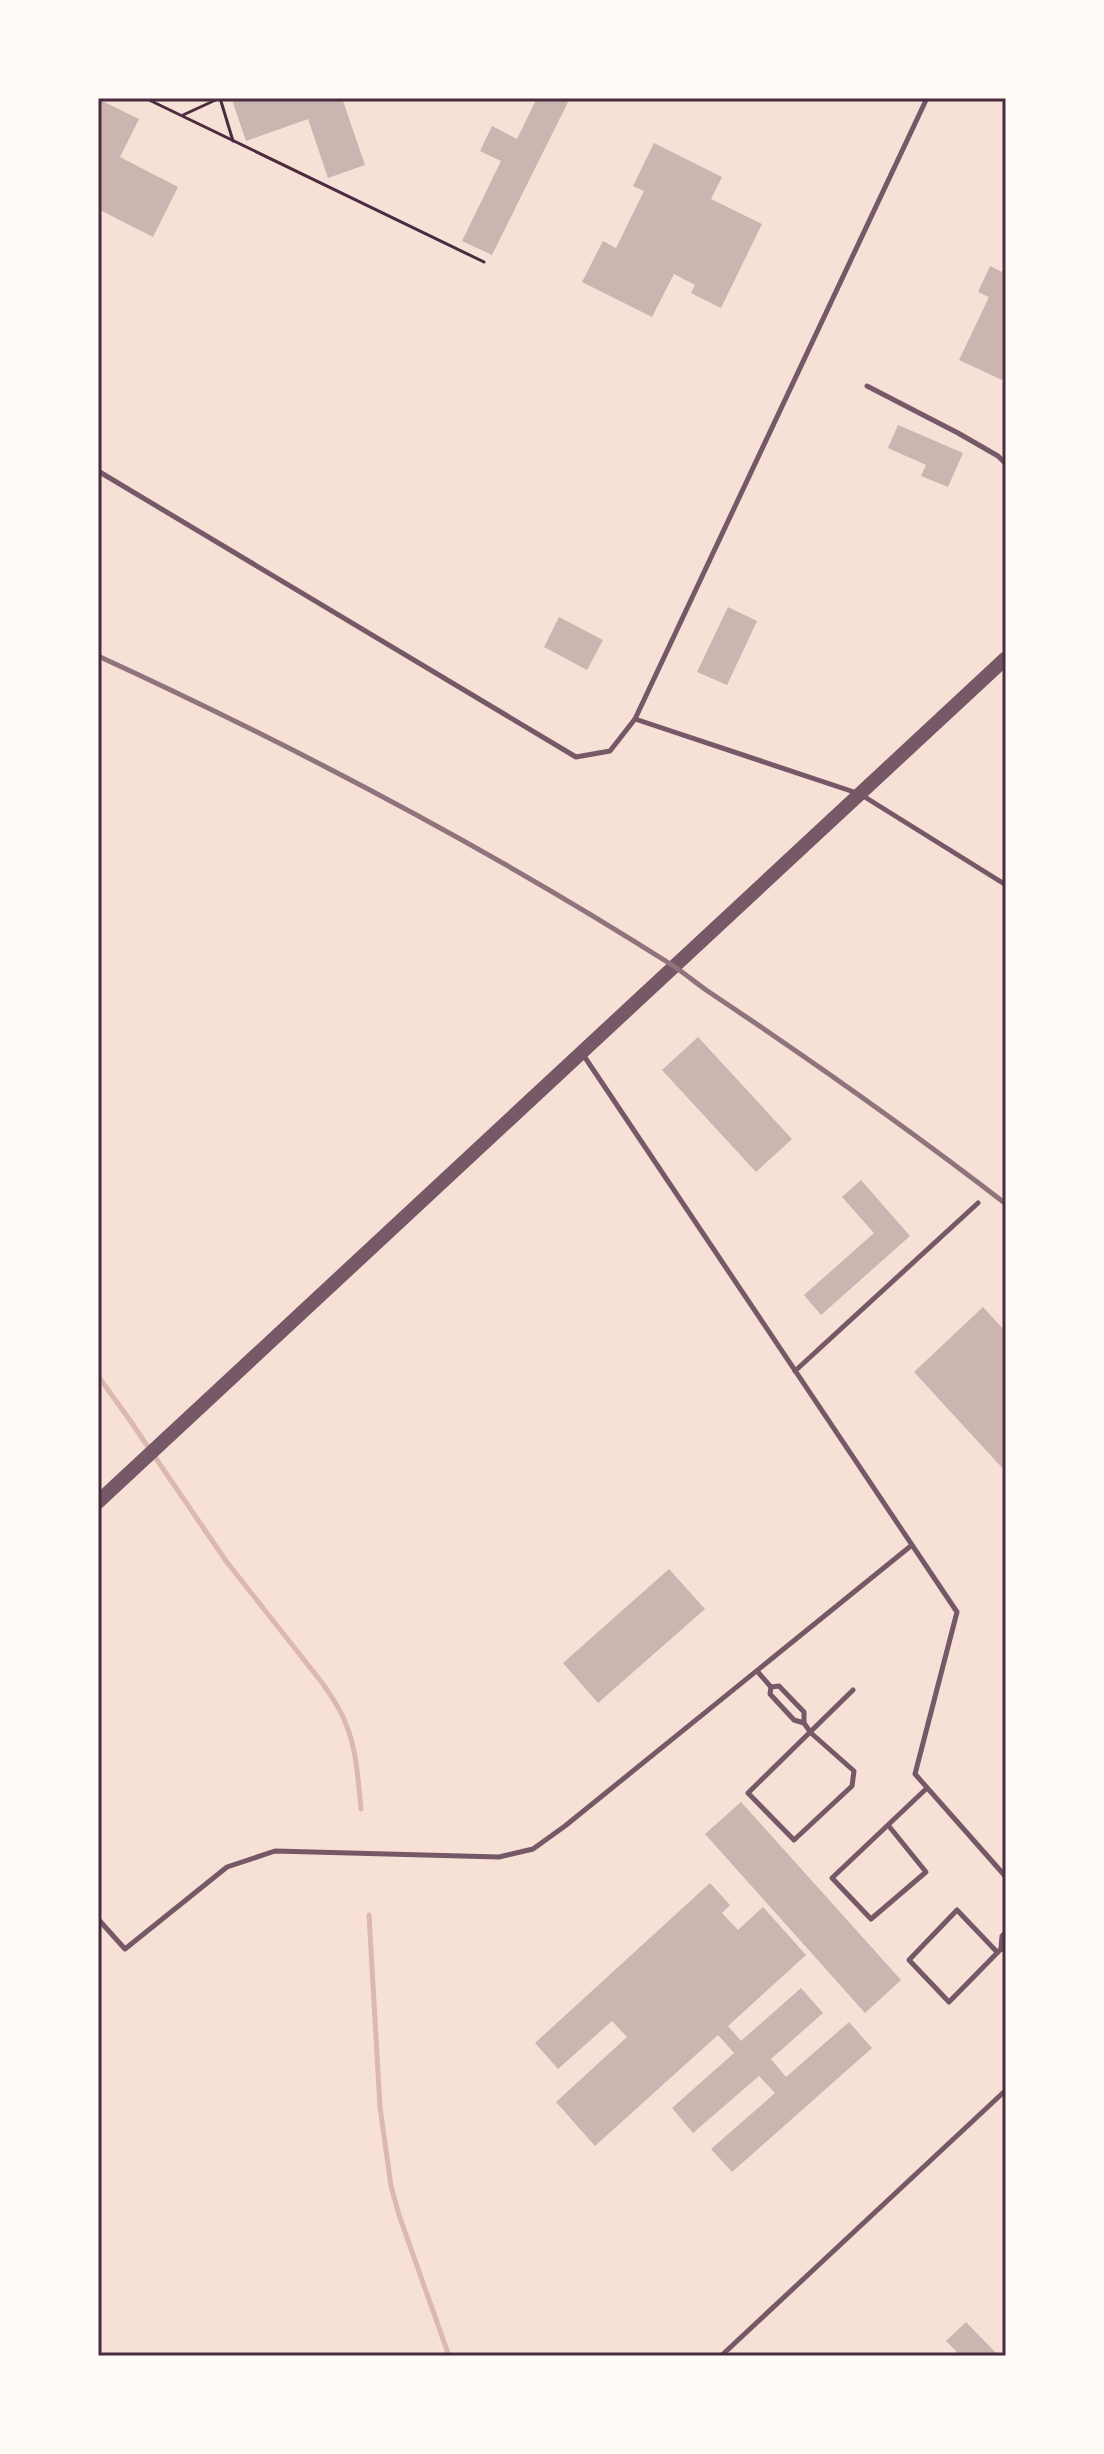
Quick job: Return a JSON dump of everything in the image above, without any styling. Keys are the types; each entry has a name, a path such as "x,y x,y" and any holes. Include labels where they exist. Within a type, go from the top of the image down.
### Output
{"street":[{"path":"98,1502 1006,658"}],"lane":[{"path":"98,471 576,757 610,751 635,719 927,98"},
{"path":"867,386 947,427 998,456 1006,464"},
{"path":"635,719 860,794 1006,885"},
{"path":"582,1052 957,1612 915,1774 1006,1877"},
{"path":"795,1371 978,1203"},
{"path":"98,1919 125,1949 227,1867 275,1851 499,1857 533,1849 912,1545"},
{"path":"757,1671 771,1687 770,1694 794,1720 804,1723"},
{"path":"771,1687 779,1686 804,1712 804,1723 811,1733 854,1771 852,1786 794,1840 748,1793 811,1733 853,1690"},
{"path":"888,1825 926,1872 871,1919 832,1878 927,1788"},
{"path":"1001,1950 957,1910 909,1960 949,2002 1001,1950 1002,1936 1006,1932"},
{"path":"721,2356 1006,2090"}],"path":[{"path":"145,98 484,262"},
{"path":"159,98 162,106"},
{"path":"182,116 220,98 233,141"}],"building":[{"path":"342,98 365,165 328,178 308,119 246,141 232,100"},
{"path":"537,98 570,98 492,255 462,241 501,161 480,151 492,126 517,139"},
{"path":"98,99 139,119 120,157 178,187 153,237 98,209"},
{"path":"654,143 722,177 711,199 762,224 721,308 691,293 695,285 674,274 652,317 582,282 603,241 616,248 644,191 633,186"},
{"path":"1006,264 1006,372 1002,380 959,360 989,297 978,292 990,266 1002,272"},
{"path":"898,425 963,453 948,487 921,476 926,465 888,448"},
{"path":"728,607 757,621 727,685 697,672"},
{"path":"559,617 603,640 587,670 544,647"},
{"path":"698,1037 792,1139 756,1172 662,1070"},
{"path":"861,1180 910,1236 821,1315 804,1295 874,1233 842,1197"},
{"path":"983,1307 1006,1332 1006,1472 914,1372"},
{"path":"669,1569 705,1609 598,1703 563,1663"},
{"path":"741,1802 901,1980 865,2013 705,1834"},
{"path":"710,1883 730,1905 722,1913 738,1930 763,1907 806,1955 728,2026 741,2041 801,1988 823,2013 771,2059 786,2077 849,2022 872,2048 732,2172 711,2149 775,2093 759,2076 693,2133 672,2108 734,2053 718,2035 595,2146 556,2102 627,2037 612,2021 558,2069 535,2043"},
{"path":"966,2322 999,2356 961,2356 946,2341"}],"waterway":[{"path":"98,1376 226,1561 335,1702 352,1743 361,1809"},
{"path":"369,1915 380,2107 391,2186 449,2356"}],"railway":[{"path":"98,656 318,763 462,840 603,922 672,965 820,1068 1006,1204"}]}
